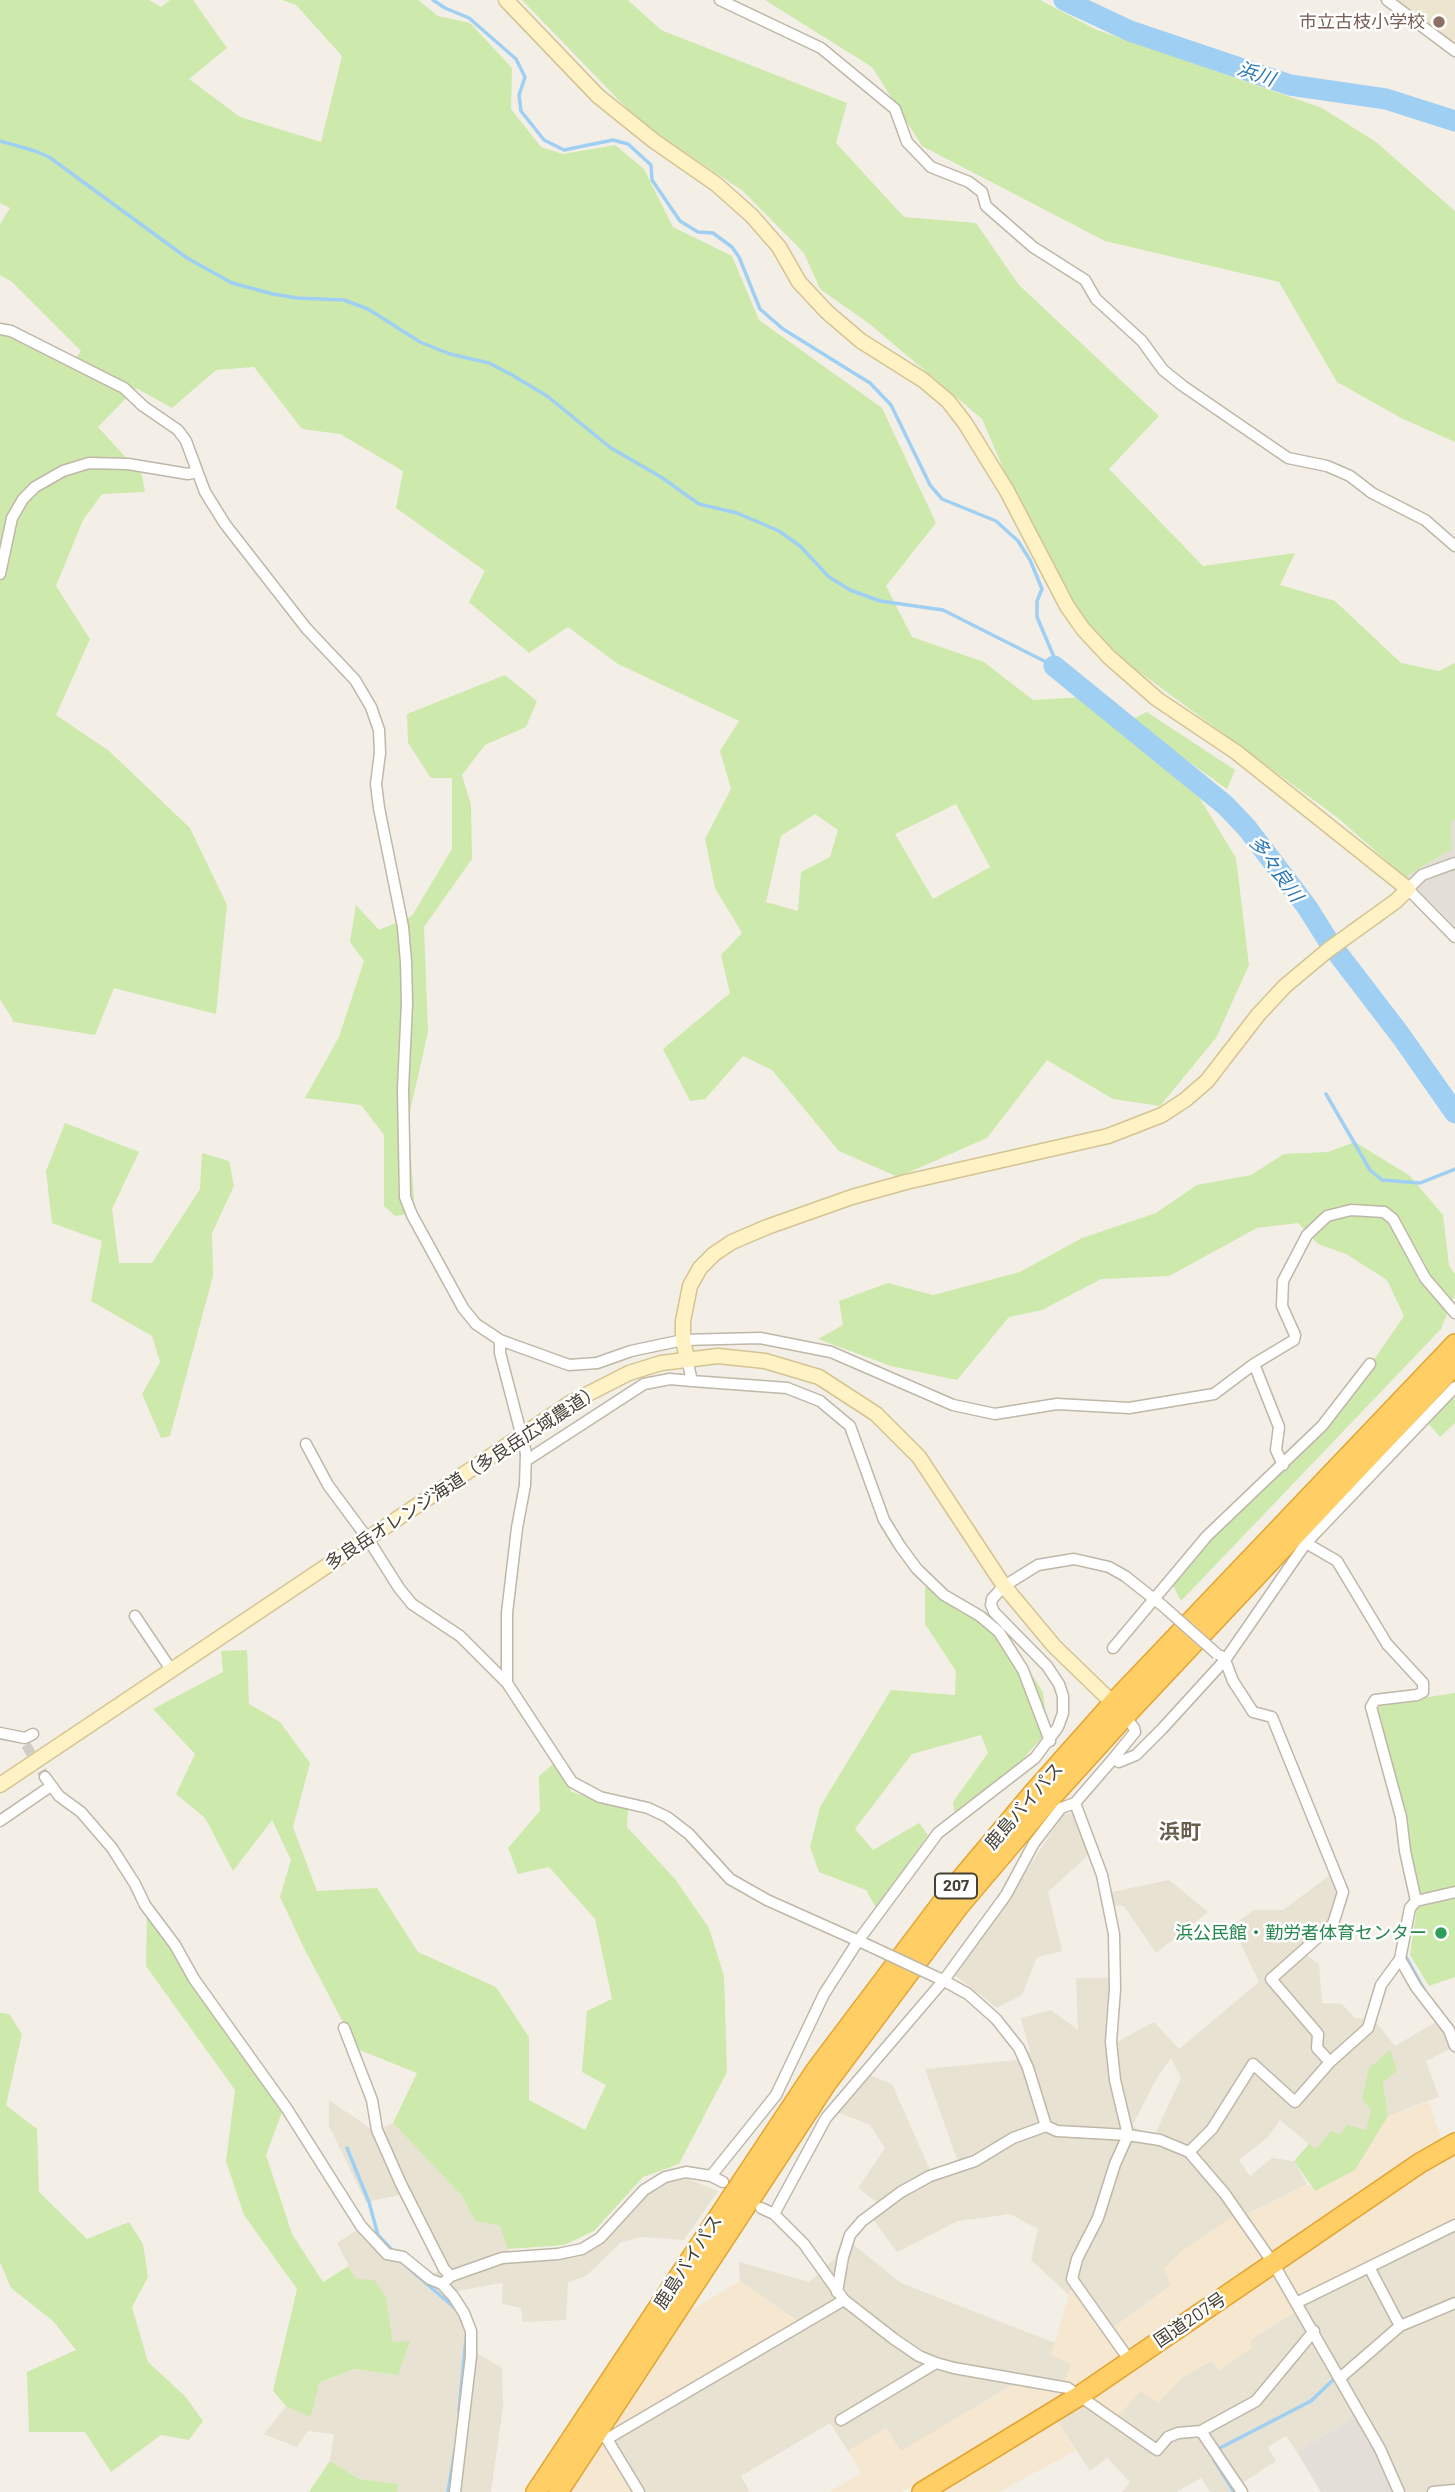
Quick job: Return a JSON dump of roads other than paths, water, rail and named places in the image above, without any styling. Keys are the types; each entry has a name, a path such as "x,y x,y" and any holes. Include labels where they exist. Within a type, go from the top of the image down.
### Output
{"highway":[{"name":"鹿島バイパス","path":"558,2492 824,2059 950,1892 1455,1344"},
{"name":"鹿島バイパス","path":"1119,1709 1455,1365"},
{"name":"国道207号","path":"922,2492 1079,2396 1420,2163 1455,2143"},
{"name":"鹿島バイパス","path":"537,2492 596,2430"}],"street":[{"path":"506,0 598,96 654,141 716,184 752,216 779,247 799,282 827,312 861,341 923,380 948,401 1007,491 1067,606 1083,629 1109,657 1157,699 1236,752 1408,889 1455,937"},
{"path":"720,0 821,48 895,109 907,142 931,167 969,182 982,192 986,206 1033,247 1085,280 1096,299 1142,341 1163,370 1183,386 1277,452 1288,458 1327,466 1350,477 1372,493 1425,520 1455,546"},
{"path":"1387,0 1455,51"},
{"path":"0,329 11,331 124,388 143,406 178,429 186,441 205,492 225,524 306,628 355,680 371,707 379,730 380,753 376,784 379,808 403,927 406,962 403,1089 405,1197 412,1215 463,1308 476,1324 500,1340 569,1365 597,1363 631,1351 683,1340 760,1338 831,1352 953,1405 995,1414 1057,1404 1129,1408 1214,1394 1254,1364 1294,1340 1295,1335 1282,1306 1283,1281 1307,1235 1327,1216 1351,1210 1384,1212 1393,1219 1425,1278 1455,1313"},
{"path":"0,574 12,518 23,499 35,487 63,471 89,463 128,464 188,474 197,472"},
{"path":"692,1381 683,1340 683,1321 690,1286 700,1268 714,1254 732,1242 767,1227 852,1197 1108,1136 1162,1115 1208,1081 1258,1015 1285,986 1328,950 1396,901 1422,875 1455,863"},
{"path":"500,1340 500,1353 527,1457 507,1613 508,1683"},
{"name":"多良岳オレンジ海道（多良岳広域農道）","path":"0,1785 569,1403 629,1373 661,1363 718,1356 765,1361 819,1377 876,1414 919,1457 1004,1587 1054,1646 1119,1709"},
{"path":"1254,1364 1279,1427 1276,1450 1283,1465"},
{"path":"1113,1648 1160,1603 1208,1536 1322,1426 1370,1364"},
{"path":"527,1457 644,1384 670,1379 787,1388 820,1401 850,1426 884,1520 900,1546 918,1569 944,1594 980,1616 999,1632 1023,1670 1050,1741"},
{"path":"1113,1759 1119,1762 1136,1755 1221,1657 1306,1543 1455,1387"},
{"path":"306,1444 328,1485 368,1539 399,1588 412,1604 460,1636 508,1683 572,1782 600,1797 648,1808 667,1817 689,1834 730,1879 767,1900 940,1978 968,1994 996,2019 1019,2049 1028,2068 1046,2126"},
{"path":"1306,1543 1338,1561 1387,1644 1423,1683 1423,1692 1417,1695 1375,1700 1371,1707 1401,1817 1416,1901"},
{"path":"711,2176 776,2095 824,1994 858,1941 938,1833 1035,1758 1050,1741 1063,1713 1063,1696 1047,1666 991,1605 992,1599 1004,1587 1038,1565 1074,1559 1109,1567 1160,1603 1221,1657 1253,1712 1272,1717 1343,1892 1334,1924 1271,1979 1318,2034 1317,2048 1330,2062"},
{"path":"135,1616 172,1671"},
{"path":"774,2214 826,2118 1006,1895 1034,1843 1061,1808 1075,1803 1135,1732 1119,1709"},
{"path":"0,1733 28,1739"},
{"path":"0,1821 48,1781 59,1796 81,1812 112,1848 145,1905 287,2109 361,2226 379,2249 398,2257 442,2284 459,2304 471,2331 465,2418 455,2492"},
{"path":"1075,1803 1102,1875 1114,1934 1115,1989 1111,2042 1115,2080 1128,2135 1115,2164 1098,2218 1077,2259 1072,2280 1130,2361"},
{"path":"1189,2151 1212,2129 1253,2064 1295,2102 1330,2062 1368,2028 1381,1985 1400,1959 1410,1908 1416,1901 1455,1892"},
{"path":"1400,1959 1416,1987 1449,2030 1455,2046"},
{"path":"344,2028 372,2100 377,2130 444,2269 451,2276"},
{"path":"840,2296 843,2257 850,2235 863,2221 901,2192 930,2176 975,2161 1013,2138 1046,2126 1057,2131 1128,2135 1160,2140 1189,2151 1225,2194 1273,2263 1298,2302 1380,2449 1399,2492"},
{"path":"442,2284 451,2276 502,2258 558,2254 582,2249 600,2238 644,2190 665,2177 686,2172 711,2176 723,2182"},
{"path":"761,2208 774,2214 804,2244 840,2296 894,2339 936,2363 1068,2388 1157,2450 1168,2437 1178,2432 1201,2431 1256,2401 1314,2331"},
{"path":"1298,2302 1455,2225"},
{"path":"1369,2267 1398,2323"},
{"path":"639,2492 596,2430 840,2296"},
{"path":"1338,2375 1398,2323 1455,2303"},
{"path":"841,2420 936,2363"},
{"path":"1201,2431 1242,2492"},
{"path":"1433,2492 1455,2490"}],"waterway":[{"path":"433,0 469,18 516,59 525,77 519,95 521,111 544,140 564,150 613,140 628,144 651,165 652,180 680,221 698,232 713,233 732,247 739,257 760,309 783,329 870,383 891,405 930,485 942,499 996,521 1018,541 1030,560 1042,589 1037,601 1037,617 1054,657 1054,665"},
{"name":"浜川","path":"1064,0 1130,31 1290,85 1386,99 1455,121"},
{"path":"0,141 49,157 187,258 232,283 297,298 344,300 368,309 420,342 450,354 489,363 547,396 611,448 661,477 699,504 737,513 779,531 800,546 829,577 850,590 880,601 943,610 1054,666"},
{"name":"多々良川","path":"1054,666 1225,805 1247,828 1455,1113"},
{"path":"1326,1094 1370,1170 1382,1180 1420,1183 1455,1169"},
{"path":"1406,1957 1425,1991"},
{"path":"347,2148 369,2202 378,2235 395,2253"},
{"path":"398,2259 456,2309"},
{"path":"459,2411 466,2338"},
{"path":"1220,2448 1311,2401 1337,2376"},
{"path":"448,2492 455,2450"},
{"path":"1214,2460 1234,2492"}],"tunnel":[{"path":"26,1745 45,1777"}],"place":[{"name":"市立古枝小学校","path":"1439,22"},
{"name":"浜公民館・勤労者体育センター","path":"1441,1933"}],"district":[{"name":"浜町","path":"1180,1832"}]}
